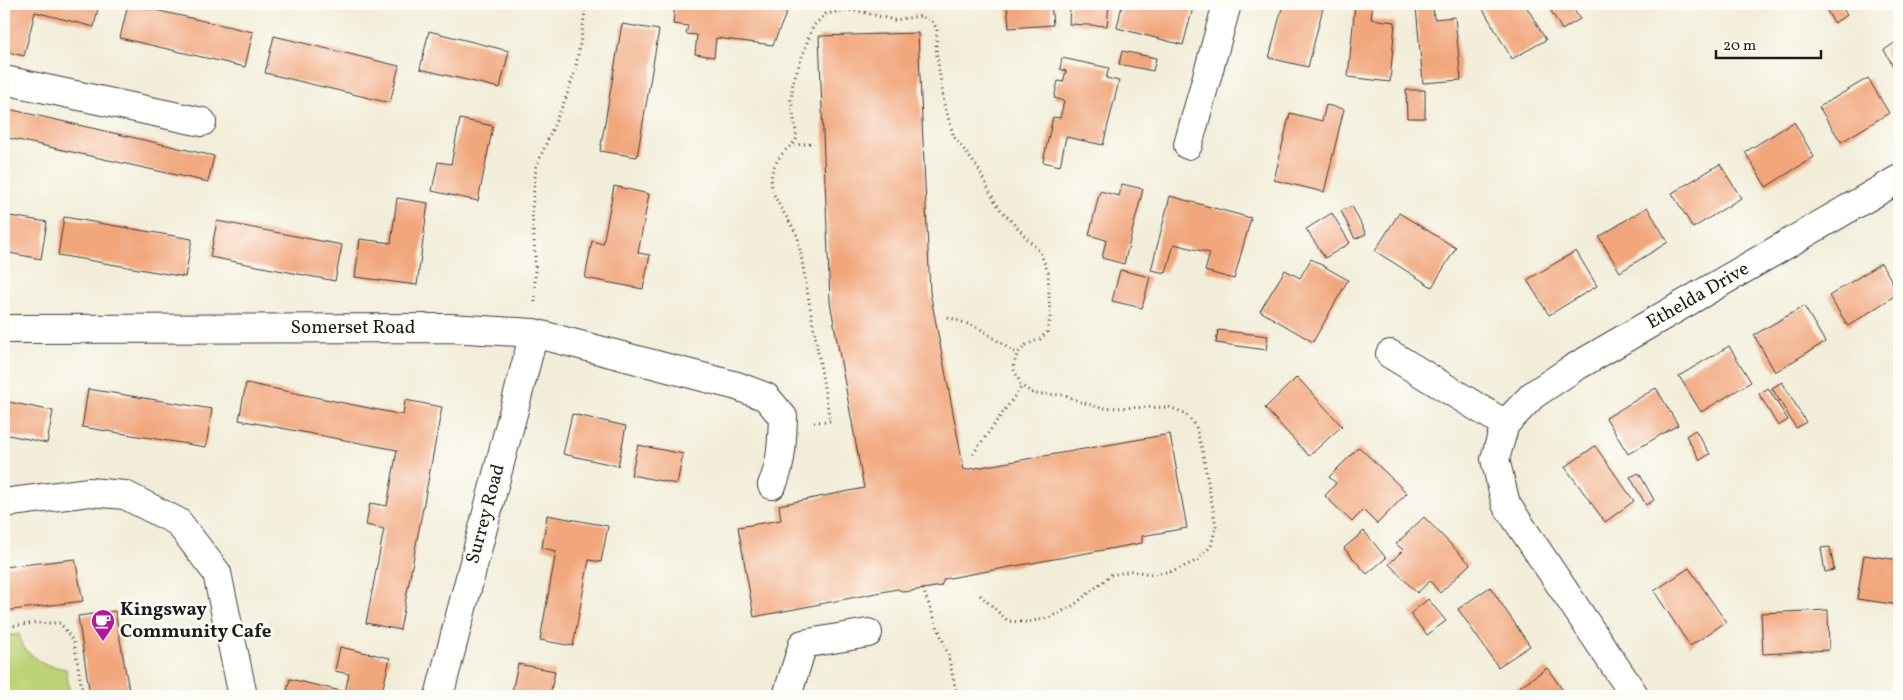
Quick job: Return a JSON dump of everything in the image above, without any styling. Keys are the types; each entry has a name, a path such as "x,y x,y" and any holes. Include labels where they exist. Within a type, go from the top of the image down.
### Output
{"street":[{"path":"1188,145 1227,4"},
{"path":"4,80 202,122"},
{"name":"Ethelda Drive","path":"1635,696 1506,504 1495,458 1505,424 1533,395 1572,370 1899,179"},
{"name":"Somerset Road","path":"4,329 450,328 534,333 737,386 766,397 783,417 782,446 777,473 772,485"},
{"name":"Surrey Road","path":"439,696 534,333"},
{"path":"1390,354 1505,424"},
{"path":"4,502 89,492 125,495 178,522 217,573 243,696"},
{"path":"786,696 803,644 868,633"}],"path":[{"path":"534,333 535,254 532,211 536,168 565,100 575,71 586,4"},
{"path":"810,420 816,422 830,421 798,238 792,224 775,200 771,182 773,169 782,154 798,138 791,100 793,82 813,26 826,14 846,10 863,12 894,20 921,16 932,21 937,29 936,48 944,104 954,137 978,168 1000,209 1040,252 1048,272 1050,310 1047,332 1040,339 1026,345 1017,354 1013,368 1022,386 1034,394 1065,395 1101,408 1169,408 1185,413 1196,427 1202,449 1216,526 1211,546 1198,560 1174,572 1152,574 1131,571 1111,575 1074,605 1049,618 1026,622 1008,621 980,595"},
{"path":"793,145 814,143"},
{"path":"948,318 979,328 1017,354"},
{"path":"973,454 1022,386"},
{"path":"923,589 948,654 957,696"},
{"path":"4,627 34,623 60,624 74,642 83,696"}],"green space":[{"path":"19,634 24,649 43,664 66,669 70,696 4,696 4,636"}],"building":[{"path":"4,4 99,4 94,27 35,12 24,56 4,51"},
{"path":"128,4 253,32 245,67 120,38"},
{"path":"675,4 790,4 773,45 716,38 714,57 695,54 697,35 686,34 688,26 673,24"},
{"path":"1007,4 1051,4 1053,25 1009,28"},
{"path":"1070,4 1109,4 1107,26 1069,24"},
{"path":"1131,4 1194,4 1183,45 1117,28 1122,5 1130,7"},
{"path":"1283,4 1304,7 1305,4 1324,4 1308,67 1269,58"},
{"path":"1355,4 1373,4 1371,19 1395,22 1390,82 1348,77"},
{"path":"1480,4 1525,4 1546,40 1512,59"},
{"path":"1547,4 1570,4 1580,19 1562,30"},
{"path":"1823,4 1840,4 1847,15 1834,23"},
{"path":"1433,5 1434,19 1455,17 1461,80 1423,83 1416,7"},
{"path":"622,24 659,30 637,157 600,151"},
{"path":"429,31 509,51 500,88 420,69"},
{"path":"918,33 930,292 964,470 1170,434 1187,528 1142,536 1142,543 944,579 941,586 905,592 897,589 754,617 738,527 781,520 779,505 864,488 830,302 819,36"},
{"path":"274,36 399,66 390,103 265,73"},
{"path":"1899,40 1899,77 1884,50"},
{"path":"1122,51 1156,58 1153,71 1119,64"},
{"path":"1062,58 1109,68 1106,78 1119,81 1103,145 1066,137 1060,166 1043,162 1053,117 1060,118 1064,101 1054,98 1058,81 1063,82 1066,71 1060,69"},
{"path":"1868,78 1889,113 1841,142 1819,107"},
{"path":"1406,90 1425,90 1425,118 1407,118"},
{"path":"1326,105 1344,109 1324,192 1274,180 1290,113 1322,121"},
{"path":"4,108 214,156 208,182 4,137"},
{"path":"460,119 493,126 478,201 432,191 438,162 451,164"},
{"path":"1794,122 1814,157 1766,187 1745,152"},
{"path":"1720,164 1741,198 1693,228 1672,193"},
{"path":"1122,184 1143,189 1124,264 1102,258 1106,240 1089,235 1100,191 1119,196"},
{"path":"614,186 649,194 638,253 650,255 643,289 585,278 592,241 603,244"},
{"path":"1170,196 1251,218 1234,279 1205,271 1210,253 1174,244 1166,273 1151,270"},
{"path":"397,198 428,203 417,285 355,277 360,239 391,243"},
{"path":"1352,206 1366,234 1355,239 1341,211"},
{"path":"1647,207 1668,242 1620,272 1599,237"},
{"path":"1332,213 1350,243 1325,258 1306,229"},
{"path":"1399,213 1456,248 1432,287 1375,251"},
{"path":"4,215 47,222 41,259 4,252"},
{"path":"64,217 192,239 185,277 58,255"},
{"path":"217,221 342,245 335,281 210,257"},
{"path":"1576,251 1597,286 1549,315 1527,280"},
{"path":"1311,259 1348,280 1313,342 1260,311 1285,270 1300,278"},
{"path":"1881,263 1899,293 1848,326 1829,296"},
{"path":"1120,270 1150,277 1142,308 1112,301"},
{"path":"1804,306 1825,342 1775,372 1754,335"},
{"path":"1218,330 1268,336 1266,350 1216,343"},
{"path":"1729,346 1751,382 1701,412 1679,376"},
{"path":"1297,377 1342,426 1309,456 1265,408"},
{"path":"1782,382 1806,422 1796,428 1772,388"},
{"path":"246,383 403,415 405,400 442,407 400,630 366,623 384,529 366,525 370,503 387,506 397,450 239,420"},
{"path":"1656,388 1678,425 1628,454 1606,418"},
{"path":"1768,388 1788,420 1778,426 1759,394"},
{"path":"88,389 212,409 206,447 82,427"},
{"path":"4,401 53,411 47,443 4,434"},
{"path":"572,414 626,426 618,466 563,454"},
{"path":"1695,430 1710,454 1700,460 1686,436"},
{"path":"638,445 683,454 677,484 631,475"},
{"path":"1595,446 1634,501 1605,522 1565,467"},
{"path":"1359,447 1407,493 1377,524 1363,510 1352,522 1325,496 1336,483 1329,477"},
{"path":"1639,473 1654,500 1646,505 1630,477"},
{"path":"547,515 608,526 601,562 589,560 573,646 540,640 556,551 542,548"},
{"path":"1424,517 1470,564 1440,593 1430,581 1417,593 1389,564 1403,550 1396,544"},
{"path":"1364,531 1386,558 1367,574 1344,548"},
{"path":"1830,547 1834,570 1825,572 1821,548"},
{"path":"1864,555 1899,560 1899,605 1857,599"},
{"path":"75,559 83,601 4,611 4,567"},
{"path":"1689,568 1726,622 1690,646 1654,591"},
{"path":"1490,587 1530,646 1498,667 1458,609"},
{"path":"1428,599 1446,621 1427,635 1410,614"},
{"path":"1828,610 1829,650 1763,654 1761,613"},
{"path":"115,611 130,696 90,696 78,616"},
{"path":"340,647 390,658 381,696 286,696 290,679 345,692 349,674 335,671"},
{"path":"518,664 555,671 550,696 511,696"},
{"path":"1547,668 1567,696 1515,696 1512,692"}],"place":[{"name":"Kingsway Community Cafe","path":"103,642"}]}
